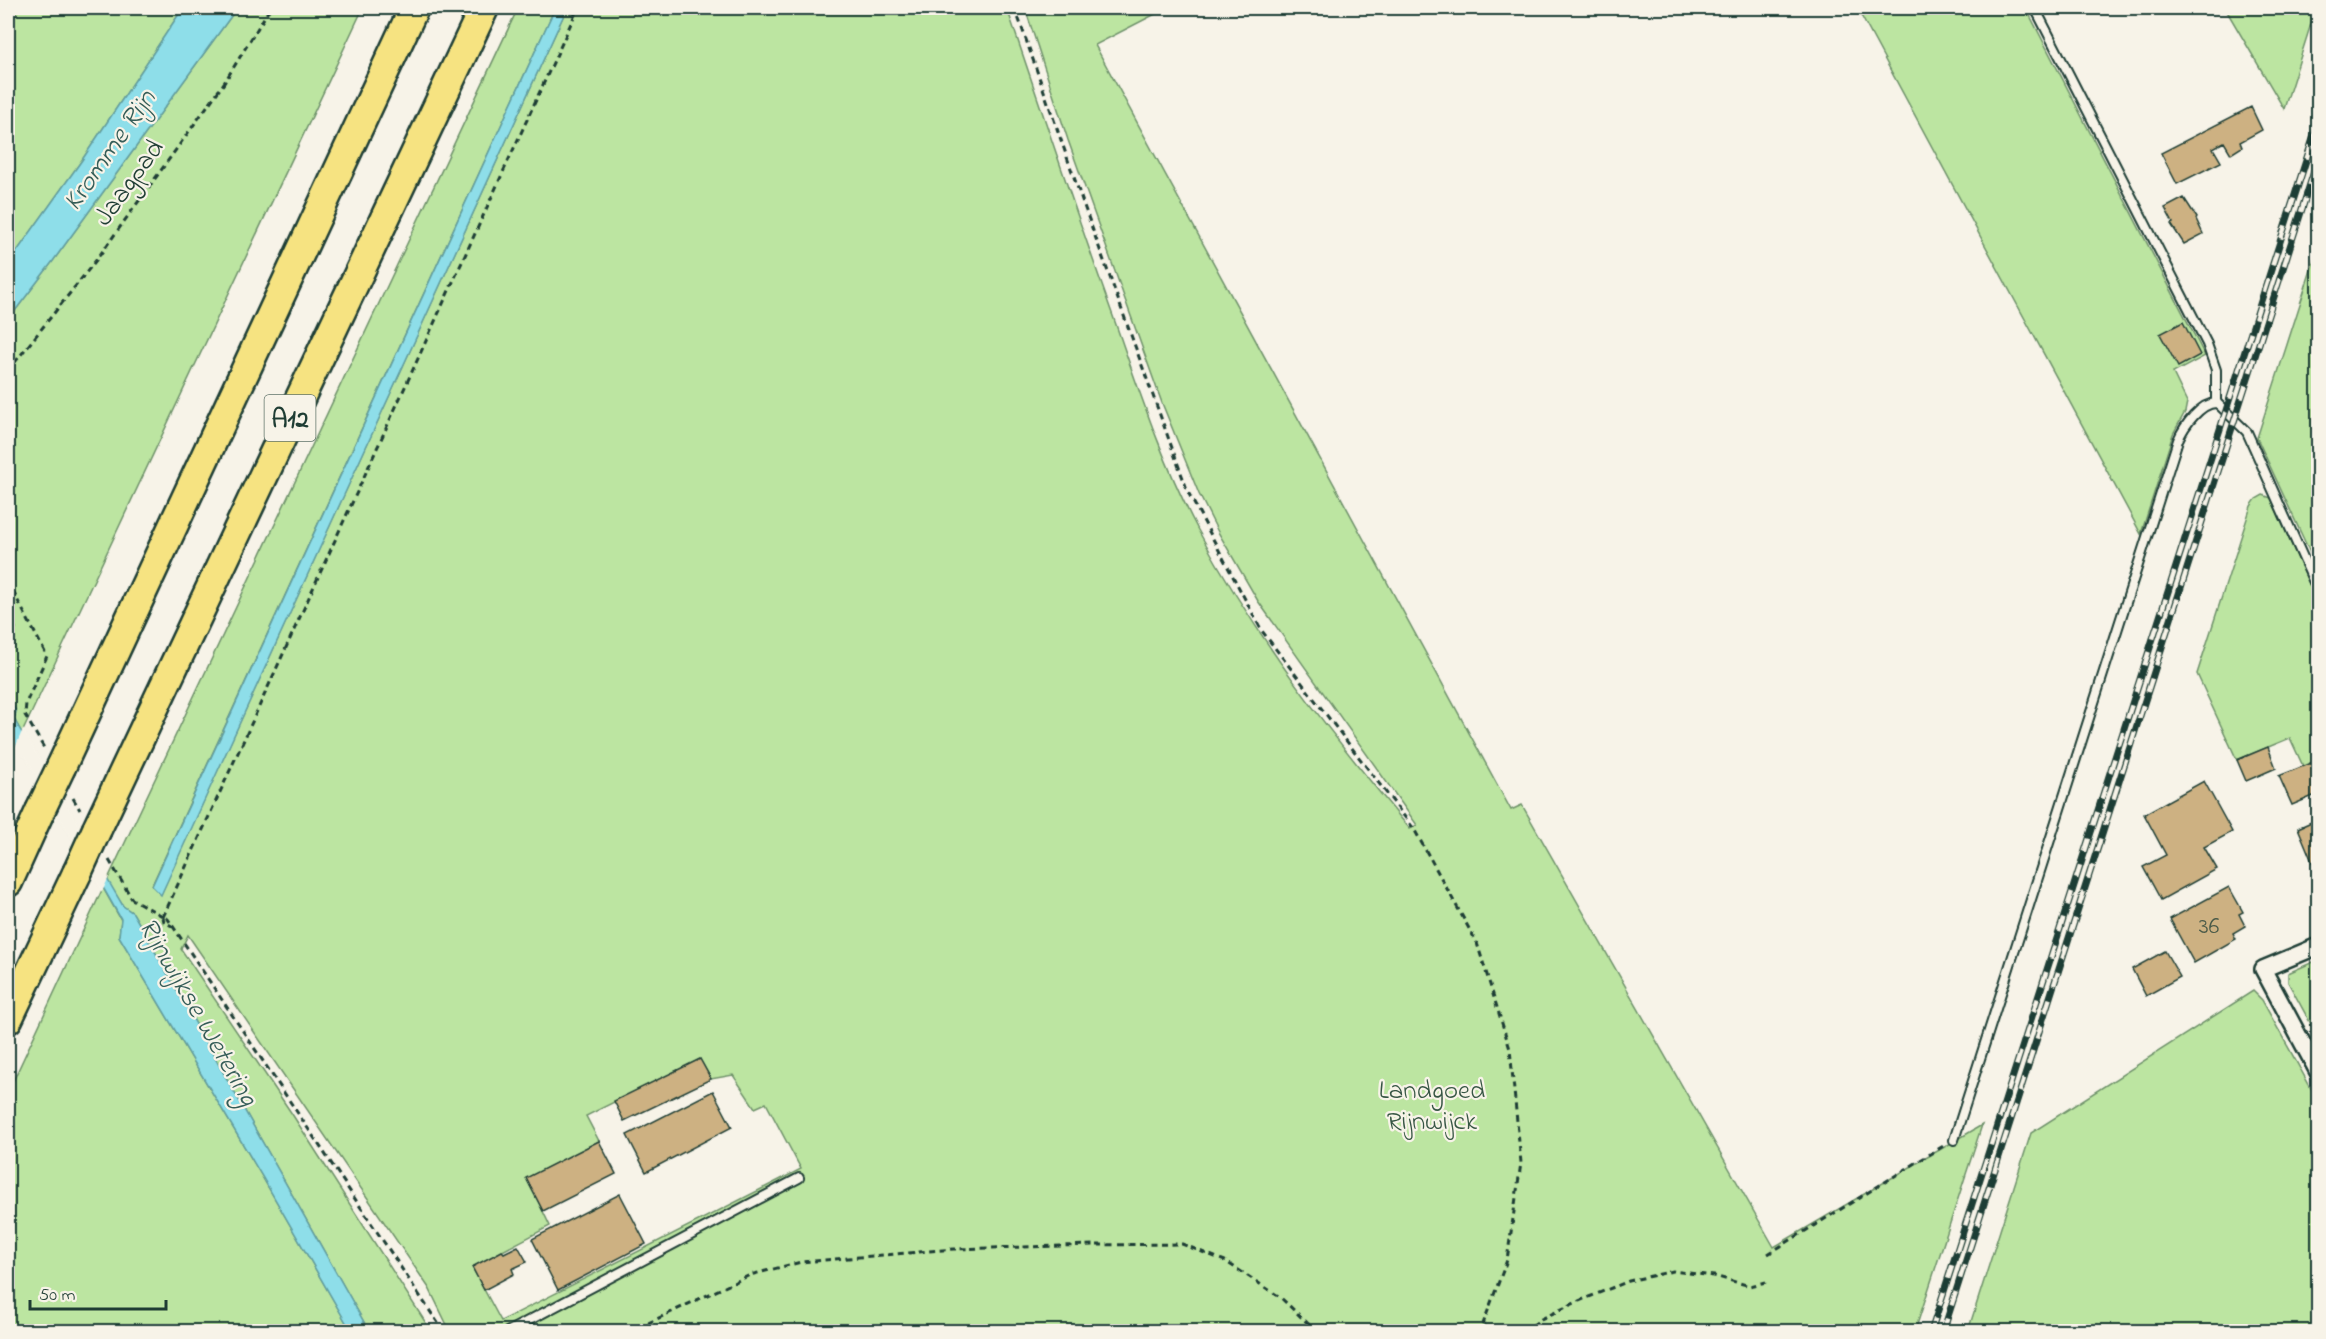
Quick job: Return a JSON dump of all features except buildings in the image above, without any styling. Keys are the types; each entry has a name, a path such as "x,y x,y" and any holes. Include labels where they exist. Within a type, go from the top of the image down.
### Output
{"highway":[{"name":"A12","path":"8,882 40,811 55,762 414,8"},
{"name":"A12","path":"8,1019 77,873 91,823 484,8"}],"street":[{"path":"2319,946 2264,969 2319,1072"}],"lane":[{"path":"2035,8 2207,344 2216,370 2215,397 2217,403 2247,432 2319,591"},
{"path":"1954,1140 2178,440 2185,427 2197,414 2210,404 2217,403"},
{"path":"507,1332 799,1178"}],"path":[{"name":"Jaagpad","path":"8,371 110,240 224,83 270,8"},
{"path":"163,917 578,8"},
{"path":"1015,8 1188,492 1262,631 1414,829 1478,943 1510,1049 1521,1163 1507,1260 1480,1332"},
{"path":"8,582 47,656 26,703 25,715 55,762"},
{"path":"72,797 91,823"},
{"path":"108,858 132,899 168,919 173,926 444,1332"},
{"path":"1768,1254 1954,1140"},
{"path":"629,1332 750,1275 801,1262 954,1249 1138,1244 1182,1244 1225,1261 1280,1297 1317,1332"},
{"path":"1524,1332 1541,1319 1579,1301 1629,1281 1673,1271 1714,1276 1750,1286 1766,1282"}],"green space":[{"path":"18,8 183,8 82,160 8,264 8,31"},
{"path":"237,8 363,8 22,733 14,719 16,711 8,698 8,631 16,628 8,612 8,320"},
{"name":"Landgoed Rijnwijck","path":"518,8 555,8 152,885 161,894 567,8 1007,8 1142,400 1185,505 1245,609 1296,685 1410,829 1417,825 1258,601 1199,494 1162,403 1068,140 1025,8 1167,8 1095,45 1511,810 1522,805 1774,1247 1982,1125 1915,1331 450,1331 429,1288 188,935 181,949 292,1114 431,1331 369,1331 140,925 133,913 123,906 107,881","holes":["700,1059 711,1079 733,1075 755,1108 766,1103 801,1169 501,1321 472,1267 550,1226 527,1178 599,1141 586,1116"]},
{"path":"1857,8 2026,8 2205,356 2173,373 2187,402 2185,412 2173,434 2141,534"},
{"path":"2225,8 2316,8 2284,109"},
{"path":"2318,248 2318,570 2257,438"},
{"path":"2263,495 2271,498 2318,604 2318,760 2303,766 2290,738 2237,760 2197,674 2251,506"},
{"path":"103,888 121,920 119,936 351,1331 8,1332 8,1092"},
{"path":"2318,960 2318,1037 2288,982 2288,973"},
{"path":"2253,991 2262,1000 2318,1101 2318,1331 1968,1331 2031,1133"}],"water":[{"name":"Kromme Rijn","path":"183,8 237,8 8,320 8,264 82,160"},
{"path":"555,8 567,8 161,895 152,886"},
{"path":"8,698 16,711 14,719 123,906 133,913 140,925 369,1331 351,1331 119,936 121,919 27,754 13,742 10,736 7,723"}],"pier":[{"path":"23,729 109,877 102,892 25,757 14,750"}],"railway":[{"path":"1931,1332 2318,123"},
{"path":"1943,1332 2318,159"}],"water label":[{"name":"Rijnwijkse Wetering","path":"200,1011"}]}
